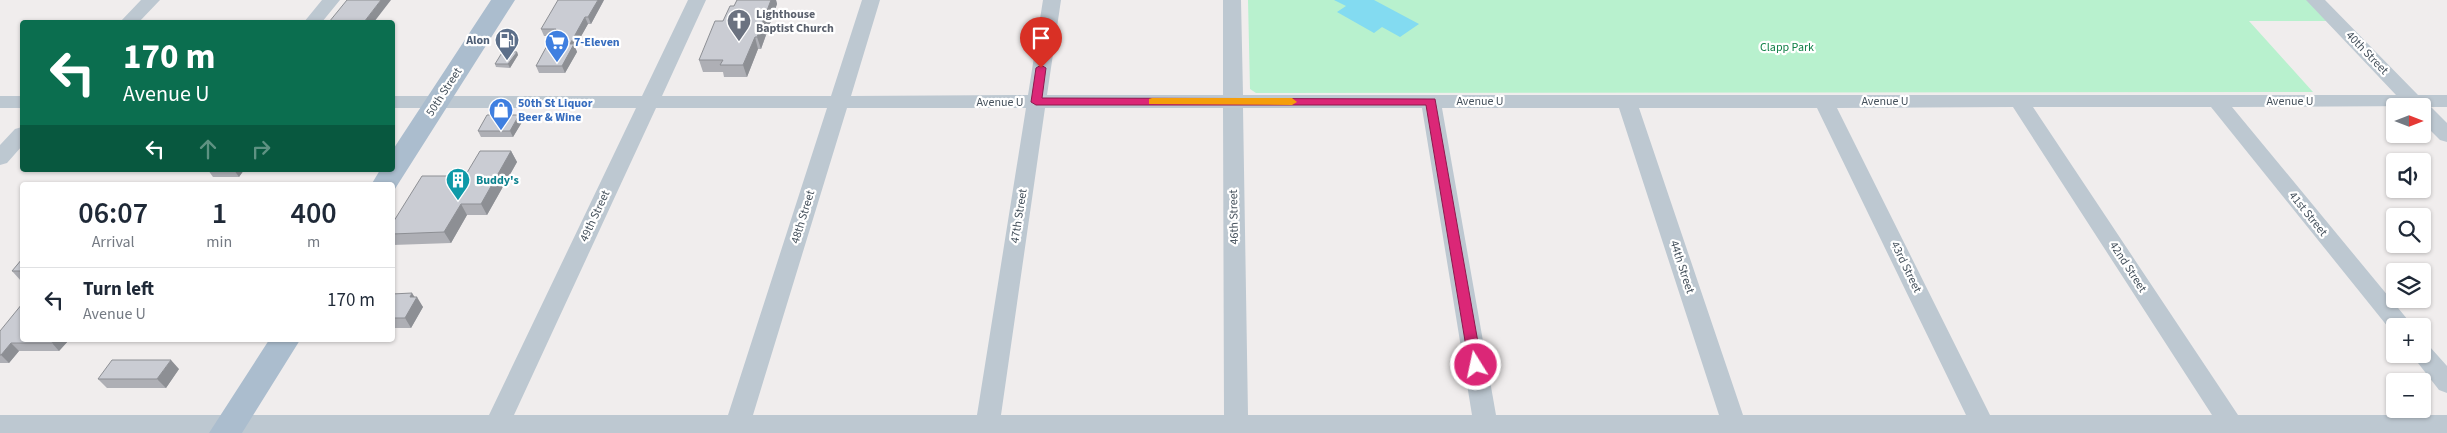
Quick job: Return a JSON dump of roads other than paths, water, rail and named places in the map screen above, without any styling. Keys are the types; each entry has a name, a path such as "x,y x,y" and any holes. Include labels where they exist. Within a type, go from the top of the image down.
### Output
{"main road":[{"name":"50th Street","path":"395,168 503,0"},
{"path":"227,429 284,342"}],"street":[{"path":"131,20 151,0"},
{"path":"314,20 331,0"},
{"name":"49th Street","path":"495,430 697,0"},
{"name":"48th Street","path":"737,429 871,0"},
{"name":"47th Street","path":"986,429 1052,0"},
{"name":"46th Street","path":"1232,0 1236,428"},
{"name":"40th Street","path":"2315,0 2410,98"},
{"name":"44th Street","path":"1627,101 1736,429"},
{"name":"43rd Street","path":"1824,101 1986,429"},
{"name":"42nd Street","path":"2019,101 2235,429"},
{"name":"Avenue U","path":"395,102 2216,101 2386,105"},
{"name":"41st Street","path":"2216,101 2393,318"},
{"name":"Avenue U","path":"2431,104 2447,101"},
{"path":"0,102 20,102"},
{"path":"1431,102 1486,429"},
{"name":"40th Street","path":"2431,119 2447,135"},
{"path":"0,158 20,136"},
{"path":"2430,363 2447,384"},
{"path":"0,425 227,429 495,430 1236,428 2235,429 2447,425"}],"water":[{"path":"1334,0 1374,0 1419,24 1400,37 1382,27 1374,33 1337,12 1346,6"}],"place":[{"name":"Lighthouse Baptist Church","path":"739,42"},
{"name":"Alon","path":"507,61"},
{"name":"7-Eleven","path":"557,63"},
{"name":"50th St Liquor Beer & Wine","path":"501,131"},
{"name":"Buddy's","path":"458,201"}],"park label":[{"name":"Clapp Park","path":"1787,47"}]}
